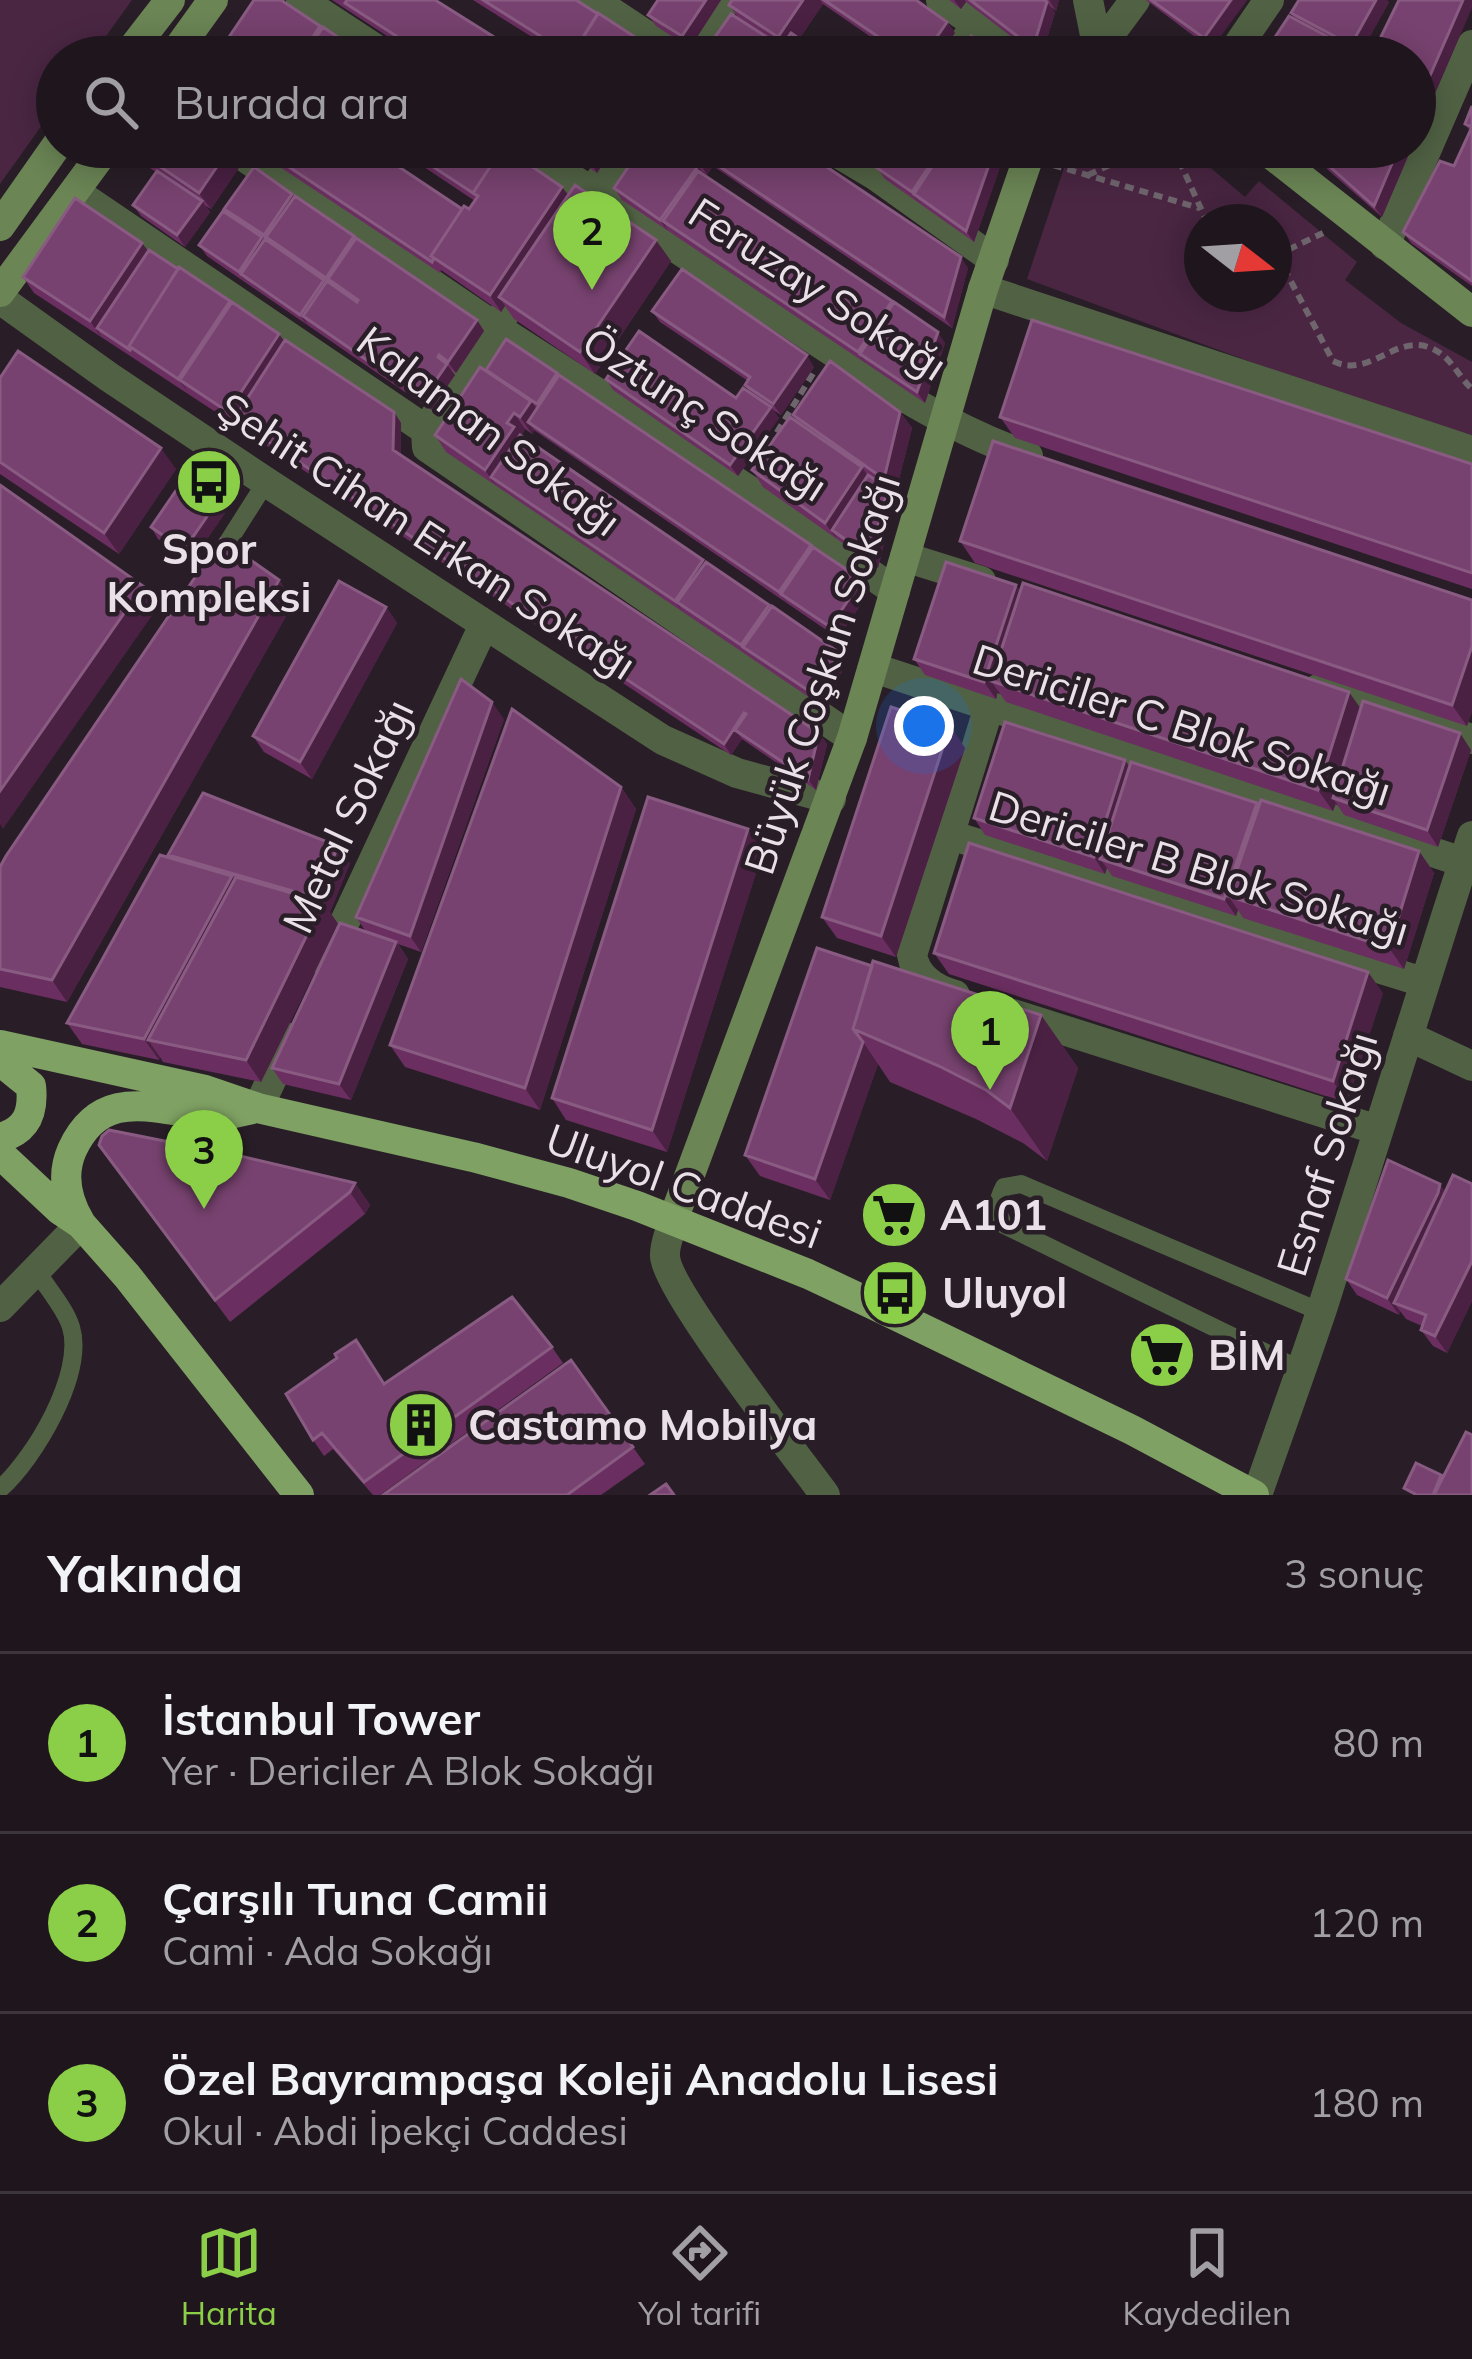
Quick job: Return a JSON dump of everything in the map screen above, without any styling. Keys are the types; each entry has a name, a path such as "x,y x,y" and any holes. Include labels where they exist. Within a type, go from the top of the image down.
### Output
{"main road":[{"path":"0,1045 205,1090 258,1108"},
{"path":"0,1060 31,1086 32,1104 27,1123 0,1138"},
{"path":"258,1108 227,1115 138,1105 108,1112 93,1121 72,1149 65,1178 82,1224 299,1495"},
{"name":"Uluyol Caddesi","path":"258,1108 492,1162 673,1220 895,1315 1255,1495"},
{"path":"0,1154 60,1210 82,1224"}],"street":[{"path":"142,36 170,0"},
{"path":"187,36 213,0"},
{"path":"302,0 356,36"},
{"path":"592,0 649,36"},
{"path":"699,36 727,0"},
{"path":"941,0 992,36"},
{"path":"1088,0 1089,36"},
{"path":"1105,36 1135,0"},
{"path":"1244,36 1269,0"},
{"path":"968,36 976,25"},
{"path":"1436,127 1472,45"},
{"path":"0,226 41,168"},
{"path":"0,296 92,168"},
{"name":"Öztunç Sokağı","path":"261,168 895,591"},
{"name":"Feruzay Sokağı","path":"556,168 947,422 998,446 1066,468"},
{"path":"564,230 609,168"},
{"path":"862,168 994,260"},
{"path":"874,175 879,168"},
{"name":"Büyük Coşkun Sokağı","path":"673,1220 852,738 983,290 1025,168"},
{"path":"1288,168 1472,312"},
{"path":"1384,245 1418,168"},
{"name":"Kalaman Sokağı","path":"75,192 426,430 428,447 852,738"},
{"path":"426,430 523,288"},
{"path":"983,290 1472,451"},
{"name":"Şehit Cihan Erkan Sokağı","path":"0,296 109,377 663,740 737,773 831,799"},
{"path":"905,557 1018,593"},
{"name":"Metal Sokağı","path":"258,1108 484,625"},
{"name":"Dericiler C Blok Sokağı","path":"874,668 1469,855"},
{"path":"1291,681 1472,739"},
{"path":"989,707 912,955 922,979 947,993 1378,1130"},
{"name":"Dericiler B Blok Sokağı","path":"950,835 1423,982"},
{"name":"Esnaf Sokağı","path":"1255,1495 1321,1312 1423,982 1469,855"},
{"path":"1408,1036 1472,1066"},
{"path":"673,1220 664,1256 672,1278 825,1495"},
{"path":"0,1307 82,1224"}],"lane":[{"path":"203,581 266,482"},
{"path":"1300,1370 1004,1225 997,1200 1004,1186 1021,1184 1321,1312"},
{"path":"0,1489 42,1435 64,1390 75,1347 70,1324 36,1270"}],"path":[{"path":"1070,168 1186,204"},
{"path":"1088,175 1104,168"},
{"path":"1182,168 1197,204"},
{"path":"1292,248 1331,229"},
{"path":"1292,285 1333,361 1360,366 1393,348 1423,347 1443,355 1472,388"},
{"path":"744,487 828,349"}],"shaded area":[{"path":"0,0 132,0 106,36 36,36 36,133 0,184"},
{"path":"1064,168 1211,168 1245,197 1259,181 1287,204 1184,204 1184,312 1292,312 1292,208 1357,262 1345,280 1401,323 1472,362 1472,444 1027,279"}],"building":[{"path":"254,0 281,0 320,26 314,36 230,36"},
{"path":"435,0 492,36 396,36 345,3"},
{"path":"483,0 576,0 598,14 584,36 540,36"},
{"path":"658,0 706,0 682,36 648,15"},
{"path":"732,0 803,0 779,36 729,5"},
{"path":"824,0 916,0 947,22 937,36 877,36"},
{"path":"970,0 1047,2 1037,36 1017,36"},
{"path":"1151,0 1231,0 1201,36"},
{"path":"1299,0 1376,0 1356,36 1334,36 1291,13"},
{"path":"1399,0 1463,0 1436,62 1436,36 1381,36"},
{"path":"598,13 633,36 584,36"},
{"path":"731,14 765,36 716,36"},
{"path":"1289,16 1326,36 1276,36"},
{"path":"1472,127 1472,281 1403,232 1440,161 1454,166"},
{"path":"162,168 216,168 199,193"},
{"path":"253,168 292,194 264,235 224,209"},
{"path":"291,168 400,168 462,209 431,256 432,262"},
{"path":"435,168 489,168 476,195"},
{"path":"489,168 534,168 562,187 490,295 431,256 464,206 469,209 478,196 473,193"},
{"path":"628,168 697,168 660,220 614,188"},
{"path":"722,168 828,168 961,257 944,317"},
{"path":"877,168 928,168 912,192"},
{"path":"931,168 988,168 966,231 914,194"},
{"path":"1331,168 1390,168 1374,206"},
{"path":"157,171 202,201 177,235 133,205"},
{"path":"698,171 892,301 858,352 663,221"},
{"path":"575,185 656,240 580,352 499,297"},
{"path":"295,196 354,236 326,278 266,237"},
{"path":"75,198 142,243 90,321 23,277"},
{"path":"223,211 262,237 239,272 199,245"},
{"path":"356,238 477,320 448,362 439,355 447,364 423,399 303,316 327,281 357,302 328,279"},
{"path":"265,239 324,280 300,315 241,274"},
{"path":"149,250 178,269 130,350 97,328"},
{"path":"179,267 230,301 178,379 129,346"},
{"path":"682,269 807,355 773,404 745,385 750,377 652,311"},
{"path":"232,302 279,334 228,412 180,380"},
{"path":"894,302 938,332 917,392 860,354"},
{"path":"1032,320 1472,464 1472,573 1000,417"},
{"path":"639,331 736,398 743,388 771,407 730,465 606,379"},
{"path":"506,339 557,373 537,404 486,370"},
{"path":"285,340 394,412 393,450 819,733 808,779 735,730 746,714 724,744 234,419"},
{"path":"18,351 161,448 104,533 0,462 0,378"},
{"path":"830,361 900,412 884,479 793,415"},
{"path":"480,367 531,401 520,417 514,413 507,423 514,427 485,470 435,435"},
{"path":"559,375 811,545 779,592 528,422"},
{"path":"790,417 862,467 825,523 752,470"},
{"path":"520,435 703,560 675,601 491,477"},
{"path":"993,441 1472,600 1472,646 1452,705 960,541"},
{"path":"188,473 221,496 184,550 151,527"},
{"path":"868,475 888,488 870,557 832,530"},
{"path":"0,485 143,586 0,791"},
{"path":"221,539 279,580 52,980 0,969 0,867"},
{"path":"813,547 862,580 830,627 781,594"},
{"path":"706,562 769,605 741,645 677,602"},
{"path":"946,562 1016,585 984,682 914,659"},
{"path":"339,581 386,607 300,762 253,736"},
{"path":"1023,583 1349,692 1318,790 991,681"},
{"path":"772,606 837,651 821,699 743,647"},
{"path":"461,679 492,702 410,936 356,917"},
{"path":"1363,701 1460,733 1427,830 1333,798"},
{"path":"891,707 950,726 881,936 822,917"},
{"path":"512,709 621,787 525,1088 390,1045"},
{"path":"1005,722 1125,760 1094,857 974,818"},
{"path":"1131,762 1257,803 1224,899 1100,859"},
{"path":"203,793 338,846 317,898 168,855"},
{"path":"648,797 748,829 652,1130 552,1098"},
{"path":"1261,800 1419,851 1389,948 1228,896"},
{"path":"969,843 1368,972 1333,1081 934,953"},
{"path":"160,855 232,876 144,1039 67,1023"},
{"path":"236,877 323,902 246,1060 148,1040"},
{"path":"340,923 396,942 339,1084 272,1068"},
{"path":"817,948 872,966 853,1029 863,1042 815,1179 745,1155"},
{"path":"873,961 1041,1015 1010,1108 939,1066 853,1029"},
{"path":"109,1130 195,1147 199,1134 227,1140 223,1152 355,1183 350,1192 215,1300 99,1145"},
{"path":"1388,1160 1440,1184 1387,1298 1346,1279"},
{"path":"1453,1175 1472,1184 1472,1261 1435,1336 1421,1330 1426,1315 1394,1303"},
{"path":"512,1297 552,1347 364,1482 322,1433 313,1440 286,1394 356,1340 384,1384"},
{"path":"571,1360 633,1447 567,1495 383,1495"},
{"path":"1466,1432 1472,1435 1472,1495 1434,1495"},
{"path":"1416,1463 1441,1475 1433,1495 1417,1495 1404,1488"},
{"path":"666,1484 674,1495 650,1495"}],"place":[{"name":"Çarşılı Tuna Camii","path":"592,290"},
{"name":"Spor Kompleksi","path":"209,482"},
{"name":"İstanbul Tower","path":"990,1090"},
{"name":"Özel Bayrampaşa Koleji Anadolu Lisesi","path":"204,1209"},
{"name":"A101","path":"894,1215"},
{"name":"Uluyol","path":"895,1293"},
{"name":"BİM","path":"1162,1355"},
{"name":"Castamo Mobilya","path":"421,1425"}]}
